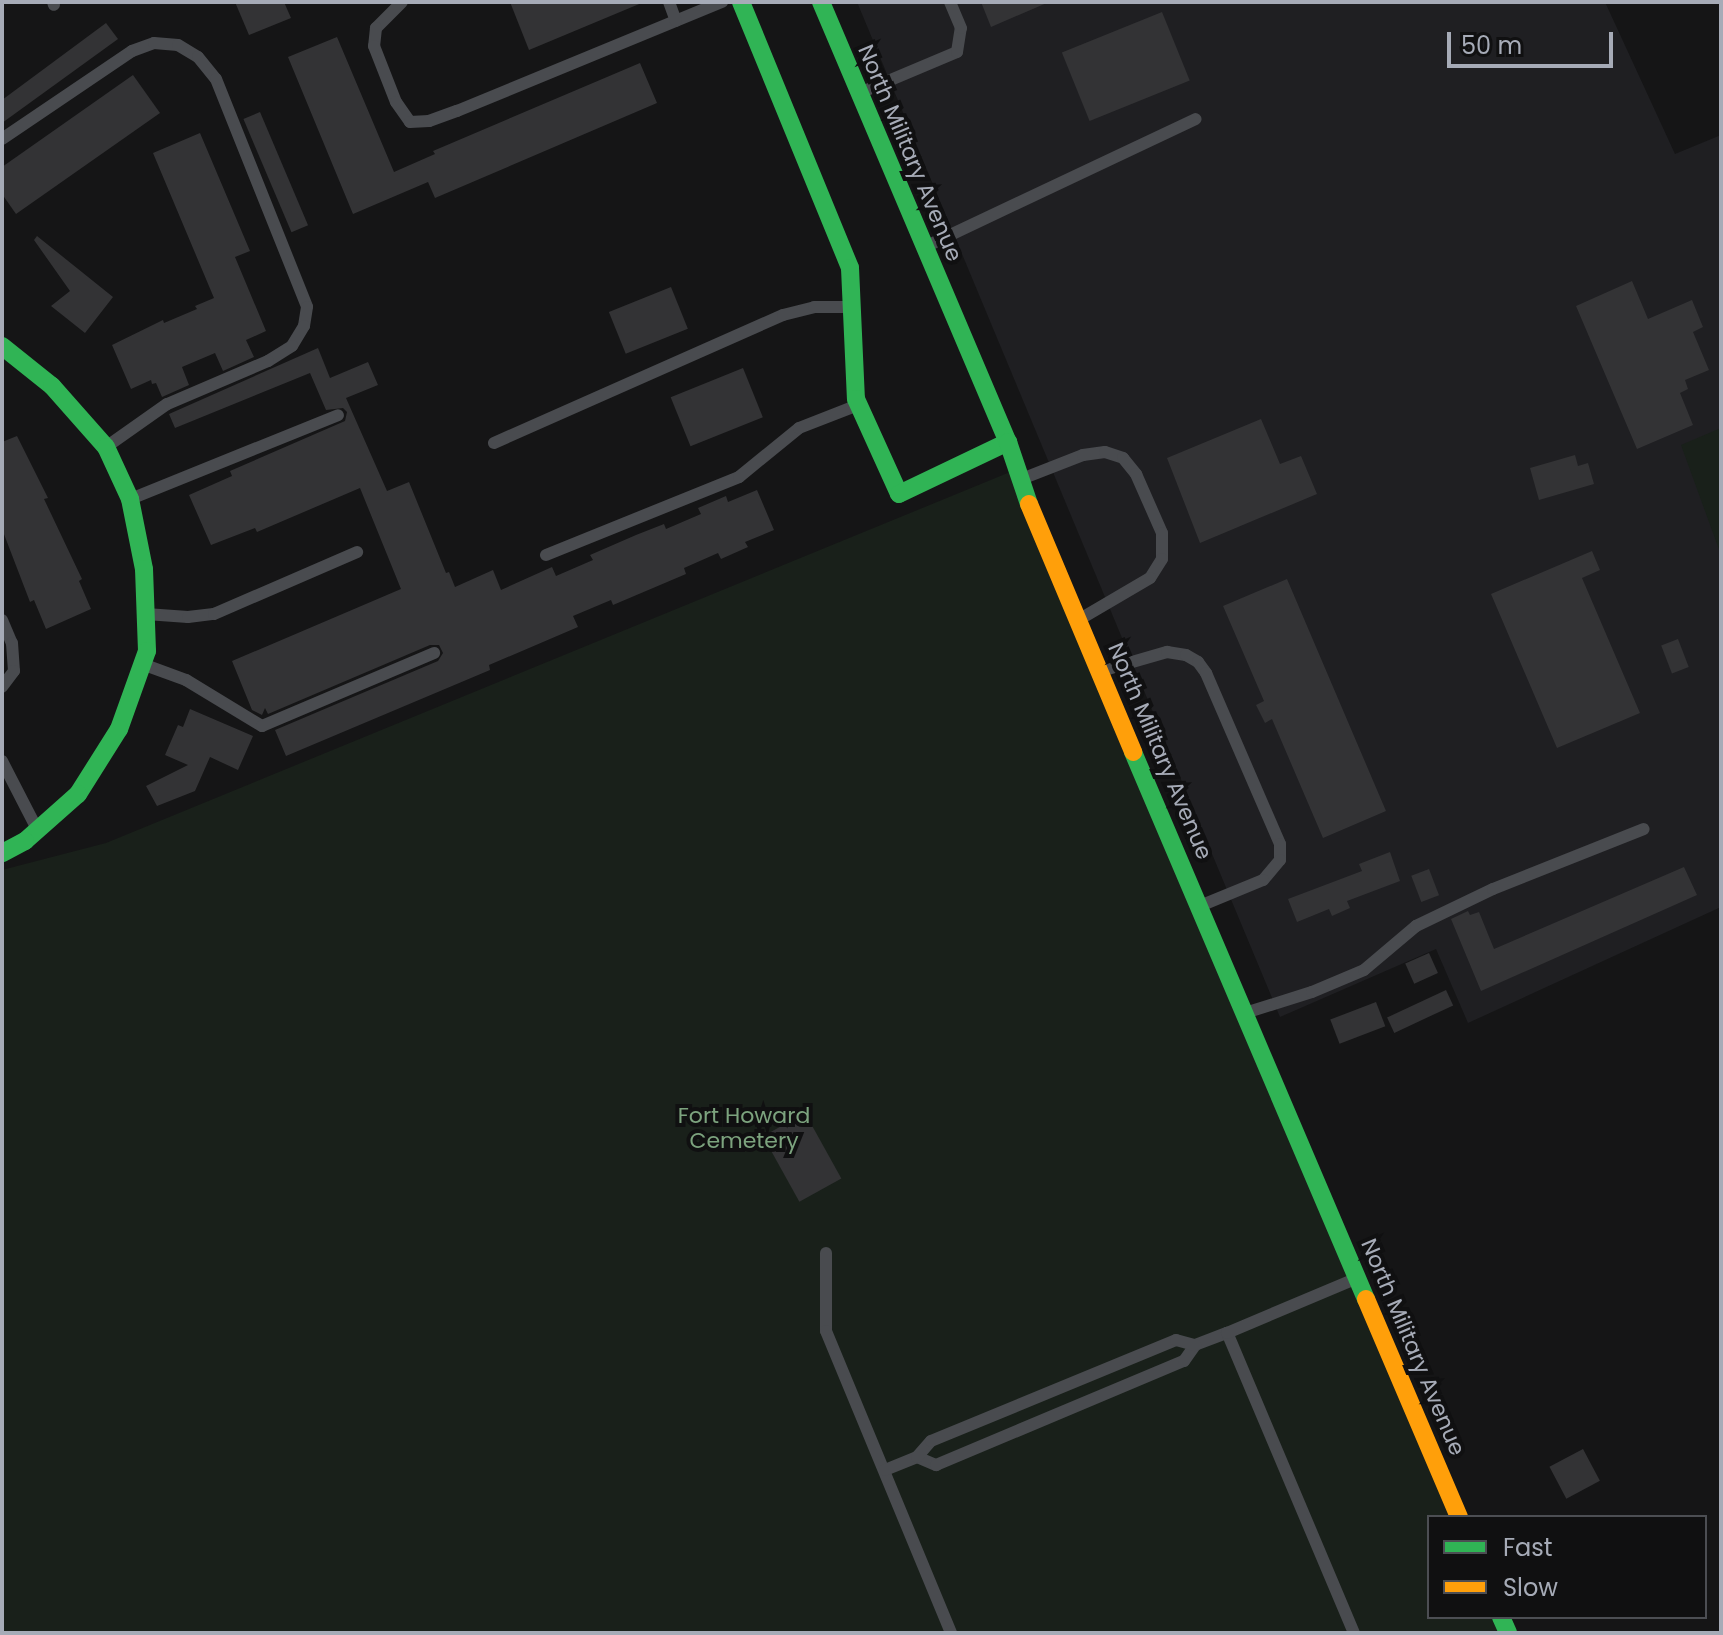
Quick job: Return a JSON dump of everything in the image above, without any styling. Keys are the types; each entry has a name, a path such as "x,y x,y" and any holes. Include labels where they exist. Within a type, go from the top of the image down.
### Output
{"main road":[{"path":"741,2 850,268 858,405 899,494 1008,442"},
{"name":"North Military Avenue","path":"821,2 1008,442 1019,480 1077,620 1458,1515"},
{"path":"2,346 16,364 52,386 106,447 130,499 144,569 147,651 119,729 78,794 38,830 2,853"}],"lane":[{"path":"402,2 376,28 374,46 396,102 410,122 429,121 457,111 722,2"},
{"path":"669,2 676,21"},
{"path":"859,93 957,52 961,28 950,2"},
{"path":"2,139 132,51 154,43 178,45 198,57 216,79 307,307 304,326 292,346 268,361 167,404 106,447"},
{"path":"923,248 1196,119"},
{"path":"494,443 783,315 814,307 852,307"},
{"path":"546,555 739,477 799,428 858,405"},
{"path":"130,499 338,415"},
{"path":"1019,480 1083,455 1105,452 1123,458 1136,474 1162,533 1162,559 1150,578 1077,620"},
{"path":"146,614 188,617 214,614 357,552"},
{"path":"2,620 12,643 14,671 2,687"},
{"path":"1100,671 1167,652 1186,655 1198,662 1206,673 1280,844 1280,860 1274,872 1263,880 1200,906"},
{"path":"142,664 196,685 262,726 434,653"},
{"path":"2,761 38,830"},
{"path":"1245,1013 1312,992 1364,970 1416,926 1493,889 1644,829"},
{"path":"826,1253 826,1331 951,1633"},
{"path":"917,1457 936,1465 1184,1361 1195,1345 1358,1278"},
{"path":"1227,1333 1354,1633"},
{"path":"885,1470 917,1457 931,1441 1176,1340 1195,1345"}],"shaded area":[{"path":"857,2 1605,2 1675,154 1721,135 1721,907 1468,1023 1436,949 1280,1017"}],"green space":[{"path":"1721,428 1721,555 1681,445"},
{"name":"Fort Howard Cemetery","path":"1015,470 1458,1515 1427,1515 1427,1619 1502,1619 1508,1633 2,1633 2,870 106,843"}],"building":[{"path":"235,2 284,2 291,18 249,35"},
{"path":"510,2 644,2 529,50"},
{"path":"981,2 1049,2 991,27"},
{"path":"1162,12 1190,81 1090,121 1062,52"},
{"path":"106,23 118,39 2,123 2,100"},
{"path":"337,37 394,172 435,154 433,151 640,63 657,103 435,198 428,182 353,214 288,57"},
{"path":"133,75 160,113 16,214 2,194 2,167"},
{"path":"260,112 308,225 291,232 243,119"},
{"path":"200,133 250,251 235,257 266,331 246,340 254,357 223,371 215,353 182,367 189,385 162,397 156,383 152,384 151,380 131,389 112,345 163,320 164,323 197,309 195,306 214,298 153,153"},
{"path":"37,236 113,297 85,333 51,306 70,291 34,240"},
{"path":"1632,281 1648,319 1692,300 1703,327 1693,332 1709,370 1685,380 1688,389 1680,393 1693,425 1637,449 1576,306"},
{"path":"671,287 688,329 626,354 609,312"},
{"path":"318,348 330,378 368,362 378,385 346,398 387,491 409,482 446,573 449,572 455,587 493,570 501,590 552,567 556,576 593,560 590,555 636,535 664,524 666,529 701,514 698,508 726,496 728,502 757,490 774,530 745,542 748,547 721,559 718,553 684,568 686,574 613,605 611,600 573,616 578,627 489,665 490,670 286,756 275,730 438,661 443,653 439,645 430,645 268,714 265,708 262,715 252,710 232,661 401,589 360,488 257,532 255,528 211,545 189,495 232,476 230,471 345,421 347,412 343,408 326,410 310,373 175,428 169,414"},
{"path":"743,368 763,417 691,446 671,397"},
{"path":"1261,419 1280,464 1301,456 1317,494 1200,543 1167,458"},
{"path":"17,436 48,498 44,499 82,579 79,581 91,609 46,629 34,600 30,602 2,529 2,442"},
{"path":"1575,455 1578,466 1588,463 1594,484 1539,500 1530,468"},
{"path":"1592,551 1600,570 1582,578 1640,713 1557,748 1491,594"},
{"path":"1287,579 1386,811 1323,838 1272,719 1265,723 1256,705 1264,701 1223,606"},
{"path":"1678,639 1689,667 1672,673 1661,645"},
{"path":"190,709 253,736 238,770 210,757 195,791 157,806 146,786 188,765 165,755 178,725 183,727"},
{"path":"1390,852 1400,881 1347,901 1350,908 1332,916 1329,909 1297,922 1288,899 1362,871 1359,864"},
{"path":"1684,867 1697,895 1481,991 1451,919 1468,911 1470,915 1479,912 1494,949"},
{"path":"1429,869 1439,895 1421,902 1411,876"},
{"path":"1429,953 1438,973 1414,984 1405,964"},
{"path":"1446,990 1453,1005 1394,1033 1387,1017"},
{"path":"1376,1002 1385,1026 1340,1044 1330,1020"},
{"path":"805,1113 841,1179 799,1202 763,1136"},
{"path":"1583,1449 1600,1481 1566,1499 1549,1467"}],"traffic: fast":[{"path":"741,2 850,268 856,399 899,494 1008,442"},
{"path":"821,2 1008,442 1029,504"},
{"path":"2,346 52,386 106,447 130,499 144,569 147,651 119,729 78,794 25,841 2,853"},
{"path":"1133,752 1366,1299"},
{"path":"1502,1619 1508,1633"}],"traffic: slow":[{"path":"1029,504 1133,752"},
{"path":"1366,1299 1458,1515"}]}
